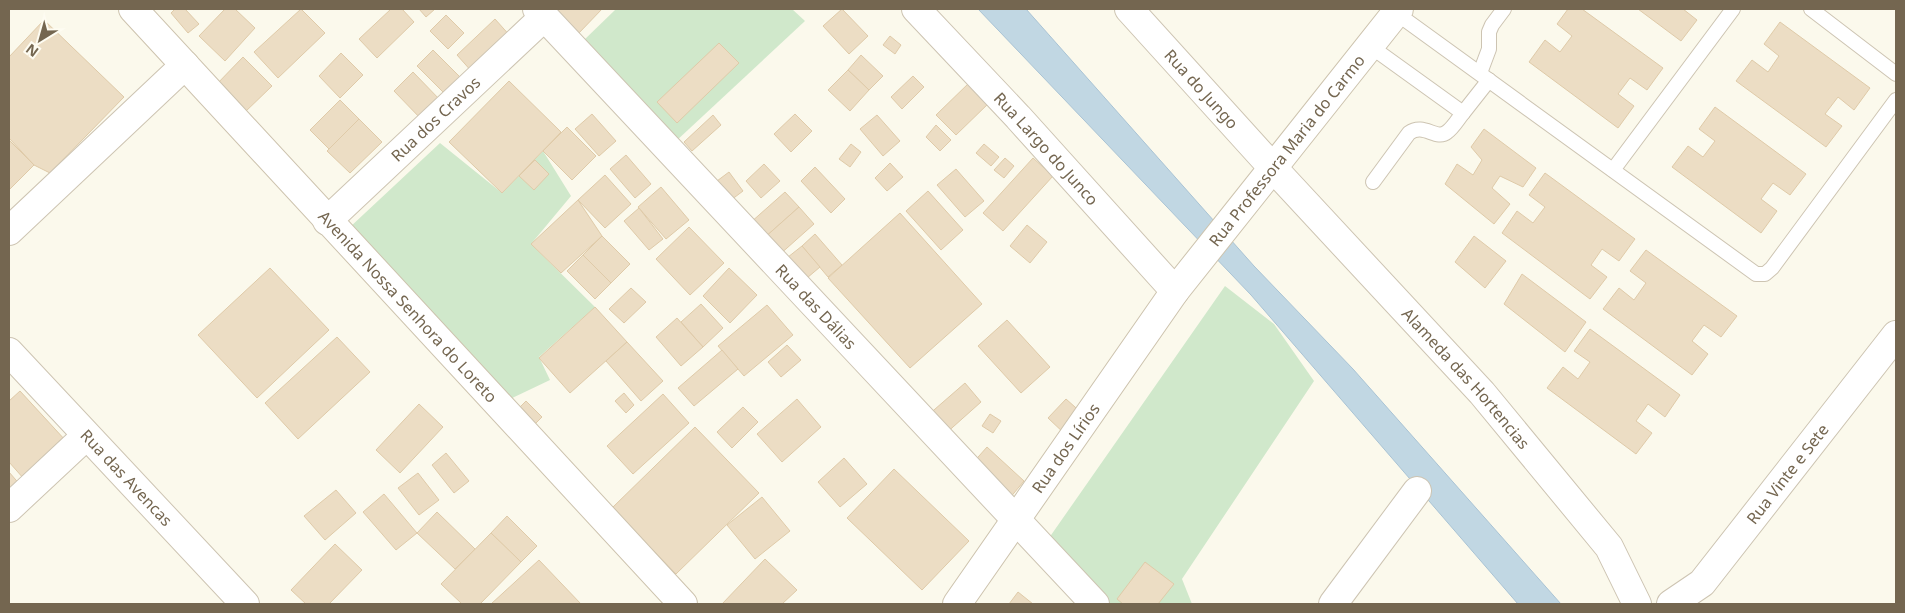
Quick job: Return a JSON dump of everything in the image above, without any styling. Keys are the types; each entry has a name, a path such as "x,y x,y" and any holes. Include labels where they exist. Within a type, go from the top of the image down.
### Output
{"street":[{"name":"Avenida Nossa Senhora do Loreto","path":"133,9 683,604"},
{"name":"Rua Largo do Junco","path":"916,9 1018,117 1175,292"},
{"name":"Rua do Jungo","path":"1129,9 1273,168"},
{"name":"Rua Professora Maria do Carmo","path":"1175,292 1398,11"},
{"name":"Rua dos Cravos","path":"327,221 540,13"},
{"name":"Rua das Dálias","path":"540,13 1095,604"},
{"path":"9,231 185,65"},
{"name":"Alameda das Hortencias","path":"1273,168 1482,393 1609,547 1637,604"},
{"name":"Rua dos Lírios","path":"957,604 1175,292"},
{"name":"Rua Vinte e Sete","path":"1671,604 1702,584 1896,335"},
{"name":"Rua das Avencas","path":"9,352 245,604"},
{"path":"9,508 86,436"},
{"path":"1333,604 1417,491"}],"lane":[{"path":"1373,182 1409,133 1414,129 1440,135 1446,134 1463,113 1484,76 1490,49 1489,32 1504,9"},
{"path":"1614,170 1733,9"},
{"path":"1811,9 1896,74"},
{"path":"1398,11 1756,274 1765,274 1772,268 1896,100"},
{"path":"1370,46 1463,113"}],"green space":[{"path":"616,9 792,9 805,21 675,142 583,41"},
{"path":"440,143 502,193 543,151 571,196 531,244 595,307 539,357 550,380 508,400 349,228"},
{"path":"1225,286 1274,324 1314,381 1182,579 1192,604 1108,604 1049,538"}],"water":[{"path":"978,9 1026,9 1254,266 1353,369 1561,604 1518,604 1251,295"}],"building":[{"path":"175,9 185,9 199,24 188,33 171,13"},
{"path":"225,9 235,9 255,28 225,61 199,36"},
{"path":"301,9 325,33 278,78 254,52"},
{"path":"391,9 402,9 414,22 377,58 359,39"},
{"path":"419,9 435,9 426,17"},
{"path":"552,9 602,9 578,34"},
{"path":"842,9 868,36 849,54 823,26"},
{"path":"1568,9 1582,9 1663,68 1647,90 1630,78 1618,94 1634,106 1618,128 1529,62 1545,40 1560,52 1572,36 1557,24"},
{"path":"1638,9 1683,9 1697,20 1681,41"},
{"path":"446,15 464,33 448,49 430,31"},
{"path":"495,19 512,38 473,73 457,55"},
{"path":"44,20 124,97 50,173 34,165 9,138 9,57"},
{"path":"1780,22 1870,88 1854,110 1838,97 1825,114 1842,126 1826,147 1736,81 1752,60 1768,72 1779,56 1764,44"},
{"path":"890,36 901,45 895,54 883,45"},
{"path":"719,43 739,63 677,123 657,102"},
{"path":"433,50 461,78 445,94 417,66"},
{"path":"341,53 363,75 340,98 319,76"},
{"path":"861,55 883,76 869,90 848,70"},
{"path":"243,57 272,86 243,114 215,86"},
{"path":"848,70 869,90 850,111 828,90"},
{"path":"413,72 442,102 423,121 394,91"},
{"path":"913,76 924,87 902,109 891,97"},
{"path":"509,81 561,132 502,193 449,142"},
{"path":"970,82 990,102 956,135 936,115"},
{"path":"340,100 359,119 329,149 310,130"},
{"path":"1715,107 1806,174 1790,195 1773,183 1761,199 1777,211 1761,233 1672,167 1688,146 1703,157 1715,141 1699,129"},
{"path":"592,114 616,141 599,156 575,129"},
{"path":"795,114 812,131 791,152 774,134"},
{"path":"713,115 721,125 692,151 684,142"},
{"path":"877,115 900,141 883,156 860,129"},
{"path":"359,119 382,142 350,173 327,151"},
{"path":"936,125 951,140 940,151 926,137"},
{"path":"567,127 596,156 572,180 543,151"},
{"path":"1484,129 1536,168 1523,187 1500,176 1492,188 1510,204 1494,224 1445,184 1457,164 1473,175 1482,160 1471,147"},
{"path":"9,140 34,165 9,190"},
{"path":"851,144 861,152 850,167 839,159"},
{"path":"984,144 999,157 991,166 976,153"},
{"path":"626,155 651,184 635,198 610,169"},
{"path":"1005,158 1014,166 1004,178 994,170"},
{"path":"1033,158 1053,176 1003,231 983,213"},
{"path":"535,160 549,174 534,190 519,176"},
{"path":"890,163 903,177 887,191 875,178"},
{"path":"764,164 780,181 761,198 746,181"},
{"path":"815,167 845,199 831,213 801,181"},
{"path":"956,169 984,201 965,217 937,185"},
{"path":"729,172 743,191 727,203 713,184"},
{"path":"1545,173 1635,239 1619,261 1602,249 1591,265 1607,277 1590,299 1502,233 1517,211 1533,223 1545,207 1529,195"},
{"path":"605,175 631,204 605,228 578,200"},
{"path":"661,187 689,220 666,239 638,207"},
{"path":"928,191 963,230 941,250 906,211"},
{"path":"785,192 799,207 763,239 750,223"},
{"path":"578,200 602,236 561,273 531,244"},
{"path":"799,207 814,224 778,256 763,239"},
{"path":"639,208 663,239 649,250 624,221"},
{"path":"900,213 982,304 910,368 828,278"},
{"path":"1027,225 1047,242 1030,263 1010,246"},
{"path":"689,227 724,263 690,295 656,259"},
{"path":"815,234 842,265 828,277 802,246"},
{"path":"602,236 630,264 611,283 583,255"},
{"path":"1474,236 1506,261 1485,288 1455,262"},
{"path":"802,246 820,267 801,283 783,261"},
{"path":"1646,250 1737,316 1721,337 1704,325 1692,341 1708,354 1692,375 1603,309 1619,288 1634,300 1646,283 1630,271"},
{"path":"583,255 611,283 595,299 567,271"},
{"path":"270,268 329,330 257,398 198,335"},
{"path":"729,268 757,295 730,323 703,296"},
{"path":"1522,274 1586,322 1565,352 1504,304"},
{"path":"631,288 646,302 624,323 609,309"},
{"path":"701,304 723,328 703,347 681,322"},
{"path":"767,305 793,335 744,376 718,346"},
{"path":"595,307 627,342 570,393 539,358"},
{"path":"677,318 703,347 681,366 656,337"},
{"path":"1007,320 1050,367 1021,393 978,346"},
{"path":"1590,329 1680,395 1665,417 1648,404 1636,421 1652,433 1636,454 1547,388 1563,367 1578,379 1590,362 1574,351"},
{"path":"337,337 370,372 298,439 265,403"},
{"path":"627,342 663,381 641,401 606,361"},
{"path":"787,345 801,360 781,377 768,362"},
{"path":"722,350 738,369 694,406 678,388"},
{"path":"965,383 981,402 944,435 927,416"},
{"path":"20,391 66,441 24,479 9,462 9,401"},
{"path":"624,393 634,405 626,413 615,401"},
{"path":"663,394 689,423 633,474 607,446"},
{"path":"797,399 821,427 782,462 757,434"},
{"path":"1066,399 1084,415 1066,435 1048,418"},
{"path":"526,401 542,417 533,426 517,410"},
{"path":"419,404 443,427 400,473 376,450"},
{"path":"743,407 758,422 732,448 717,432"},
{"path":"990,414 1001,421 993,433 982,426"},
{"path":"695,427 759,493 676,574 612,508"},
{"path":"987,447 1024,481 1009,499 971,465"},
{"path":"446,453 469,481 454,493 432,465"},
{"path":"844,458 867,484 840,507 818,482"},
{"path":"894,469 969,541 922,590 847,518"},
{"path":"9,472 22,487 9,498"},
{"path":"418,473 439,500 419,515 398,488"},
{"path":"336,490 356,513 325,540 304,516"},
{"path":"384,494 417,533 396,550 363,512"},
{"path":"762,497 790,531 755,559 727,525"},
{"path":"437,512 475,549 455,569 417,533"},
{"path":"507,516 537,546 521,562 491,533"},
{"path":"491,533 521,562 480,604 462,604 441,584"},
{"path":"335,544 362,570 329,604 306,604 291,590"},
{"path":"765,559 797,590 782,604 722,604"},
{"path":"539,560 581,604 491,604"},
{"path":"1145,562 1174,584 1158,604 1123,604 1117,599"},
{"path":"1018,592 1033,604 1009,604"}]}
